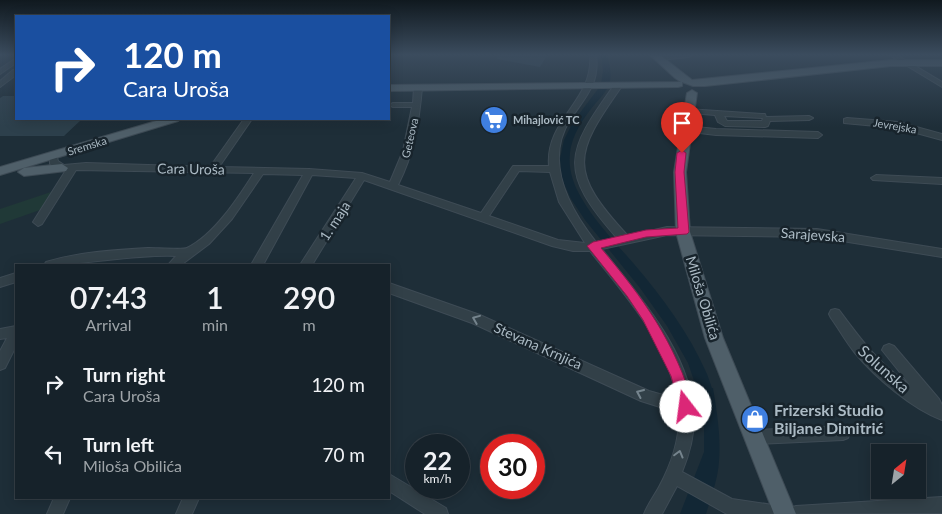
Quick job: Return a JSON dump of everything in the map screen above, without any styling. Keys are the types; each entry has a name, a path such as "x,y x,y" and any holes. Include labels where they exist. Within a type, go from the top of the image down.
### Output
{"main road":[{"path":"680,79 686,85"},
{"path":"390,88 686,85 743,79"},
{"name":"Miloša Obilića","path":"686,85 690,111 680,172 684,232 714,338 785,514"},
{"name":"Sremska","path":"0,172 171,120"},
{"path":"0,172 68,168"}],"street":[{"path":"592,79 556,139 553,151 554,168 563,200 647,317 678,376 686,407 686,429 678,478 652,514"},
{"path":"615,86 582,142 580,162 581,180 594,204 623,239"},
{"name":"Geteova","path":"393,186 402,171 408,150 417,105 418,88"},
{"path":"393,105 417,105"},
{"path":"690,111 762,116"},
{"path":"719,114 720,120 725,123 765,124 767,119 770,118 809,118"},
{"path":"212,169 247,120"},
{"name":"Jevrejska","path":"847,121 889,124 942,137"},
{"path":"686,128 716,132 818,135"},
{"path":"38,222 68,168 53,162 53,156"},
{"name":"Cara Uroša","path":"68,168 261,170 362,176 556,243 574,247 595,246 646,234 684,232"},
{"path":"483,218 516,168 554,168"},
{"path":"175,264 186,253 205,241 246,195 261,170"},
{"path":"258,264 309,172"},
{"name":"1. maja","path":"309,264 362,176"},
{"path":"876,178 942,181"},
{"name":"Sarajevska","path":"684,232 817,233 942,253"},
{"path":"58,264 133,254 175,251 186,253"},
{"path":"0,283 15,277"},
{"name":"Stevana Krnjića","path":"390,288 476,319 646,396 673,406 686,407"},
{"name":"Solunska","path":"835,314 861,352 892,380 924,403 942,413"},
{"path":"0,334 15,332"},
{"path":"0,364 15,334"},
{"path":"889,350 942,413"},
{"path":"754,437 843,433"},
{"path":"678,478 724,507 780,514"},
{"path":"390,483 440,514"},
{"path":"55,514 62,499"},
{"path":"184,514 191,499"},
{"path":"796,514 942,505"}],"green space":[{"path":"54,191 40,210 0,224 0,209"}],"water":[{"path":"713,388 719,443 716,481 706,514 680,514 704,452 704,414 700,389"}],"building":[{"path":"3,96 15,96 15,120 81,120 64,136 0,136 0,98"}],"waterway":[{"path":"607,79 600,93 577,122 568,140 564,159 567,179 576,199 588,217 672,322 694,362 703,382 708,402"}],"place":[{"name":"Mihajlović TC","path":"494,120"},
{"name":"Frizerski Studio Biljane Dimitrić","path":"755,419"}],"route":[{"path":"682,153 680,172 684,232 667,231 646,234 593,246 631,293 647,317 678,376 686,407"}]}
